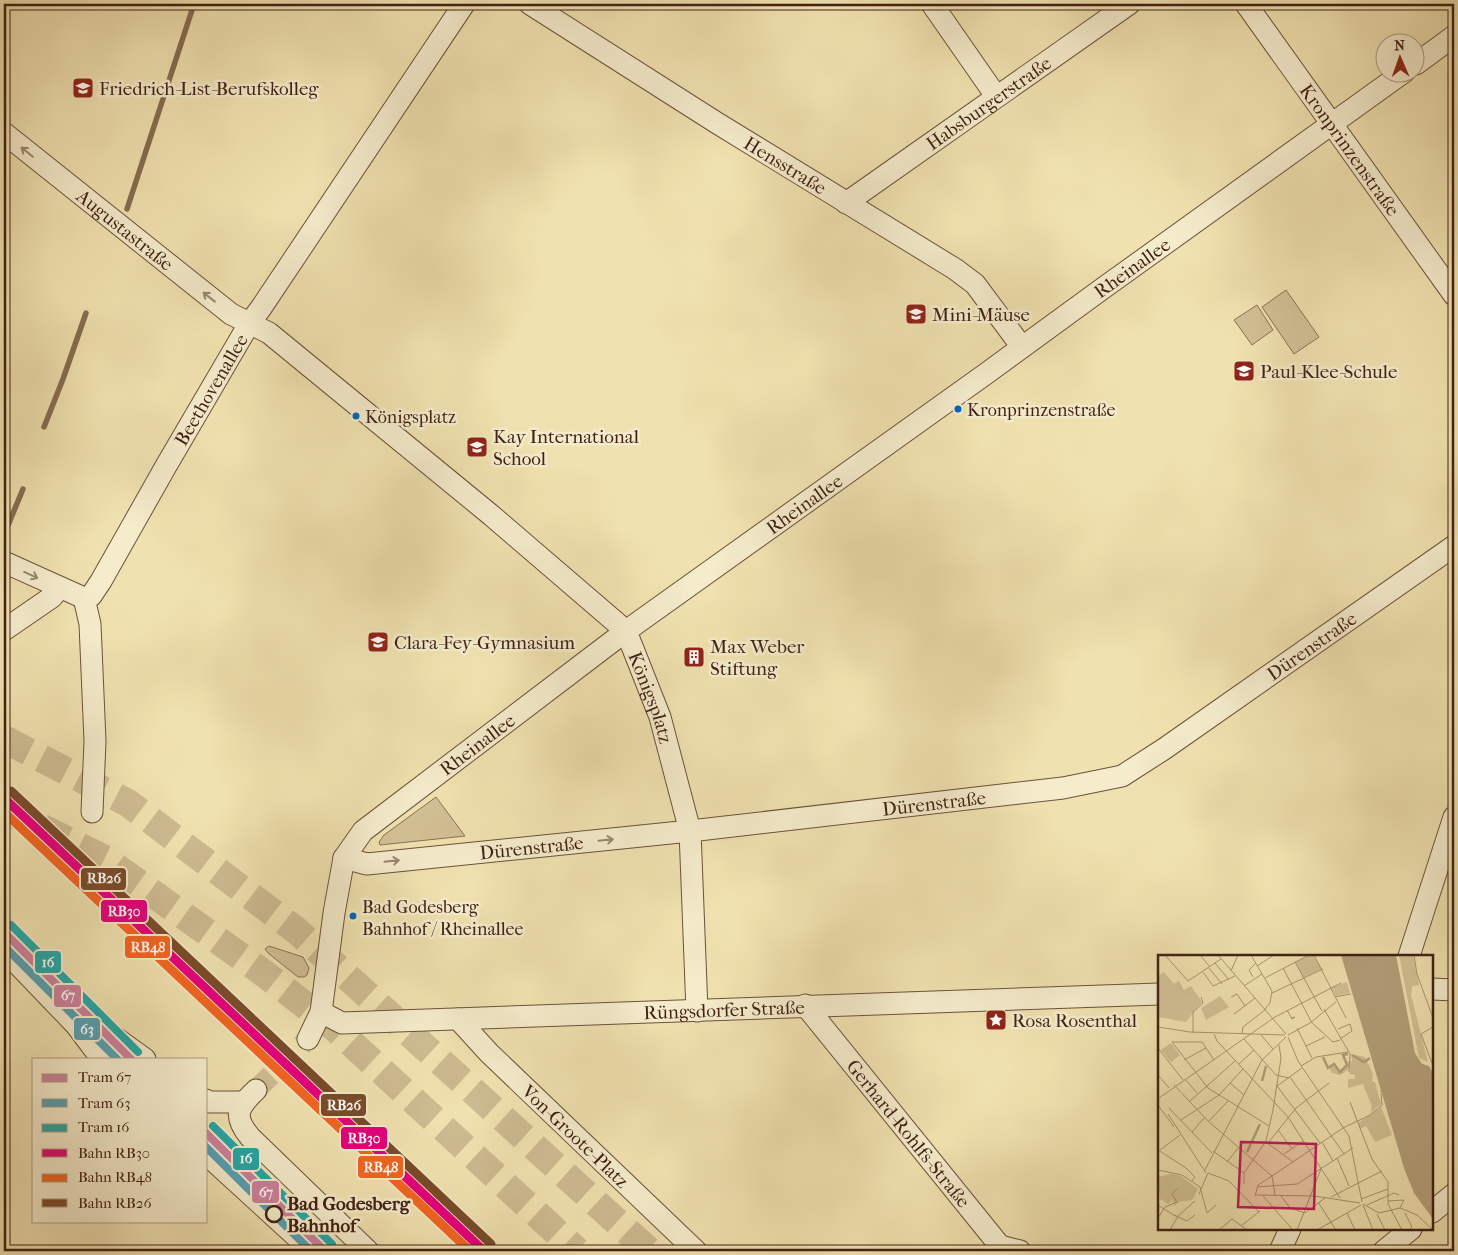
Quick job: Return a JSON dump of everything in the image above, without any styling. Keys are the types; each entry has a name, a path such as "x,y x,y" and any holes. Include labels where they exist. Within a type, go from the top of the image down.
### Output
{"street":[{"name":"Beethovenallee","path":"84,598 90,596 101,581 249,324 464,4"},
{"path":"932,4 996,96"},
{"name":"Habsburgerstraße","path":"846,202 1129,4"},
{"name":"Kronprinzenstraße","path":"1246,4 1454,295"},
{"name":"Hensstraße","path":"538,6 717,124 955,269 976,284 1022,347"},
{"path":"1426,57 1454,36"},
{"name":"Rheinallee","path":"321,1012 334,913 344,858 362,831 626,631 1390,82"},
{"name":"Augustastraße","path":"4,133 166,264 231,314 249,324"},
{"name":"Königsplatz","path":"249,324 269,333 491,515 626,631 660,717 690,831 697,1011"},
{"name":"Dürenstraße","path":"344,858 367,864 690,831 1063,788 1122,776 1164,749 1454,546"},
{"path":"4,562 84,598 90,624 95,741 92,812"},
{"path":"4,630 52,597 59,588"},
{"path":"1409,955 1454,817"},
{"path":"4,950 76,1025 103,1058"},
{"path":"1433,989 1454,990"},
{"name":"Rüngsdorfer Straße","path":"321,1012 342,1023 697,1011 805,1005 1158,994"},
{"name":"Gerhard-Rohlfs-Straße","path":"805,1005 1005,1249"},
{"path":"308,1039 321,1012"},
{"name":"Von-Groote-Platz","path":"458,1019 489,1052 696,1251"},
{"path":"76,1025 116,1038 144,1058"},
{"path":"208,1101 250,1096 239,1114 240,1125 250,1137 368,1251"},
{"path":"208,1156 312,1251"},
{"path":"1433,1211 1454,1194"},
{"path":"1280,1251 1290,1230"},
{"path":"1384,1251 1410,1230"}],"shaded area":[{"path":"1286,290 1319,337 1294,354 1262,307"},
{"path":"1257,305 1273,330 1252,345 1234,320"},
{"path":"436,797 465,836 380,845 379,842 384,835"},
{"path":"269,946 303,957 309,968 307,975 298,977 268,953 265,949"}],"waterway":[{"path":"127,209 194,4"},
{"path":"44,427 86,313"},
{"path":"4,535 23,489"}],"tunnel":[{"path":"4,739 128,803 297,931 649,1251"},
{"path":"4,809 105,859 262,972 336,1029 577,1251"},
{"path":"256,1090 308,1039"}],"tram line":[{"name":"16","path":"11,925 138,1052"},
{"name":"67","path":"4,932 130,1058"},
{"name":"63","path":"4,946 116,1058"},
{"name":"16","path":"213,1126 332,1244"},
{"name":"67","path":"208,1135 325,1251"},
{"name":"63","path":"208,1149 311,1251"}],"rail line":[{"name":"RB26","path":"11,791 491,1244"},
{"name":"RB30","path":"4,798 484,1251"},
{"name":"RB48","path":"4,812 470,1251"}],"place":[{"name":"Friedrich-List-Berufskolleg","path":"83,88"},
{"name":"Mini-Mäuse","path":"916,314"},
{"name":"Paul-Klee-Schule","path":"1244,371"},
{"name":"Kronprinzenstraße","path":"958,409"},
{"name":"Königsplatz","path":"356,416"},
{"name":"Kay International School","path":"477,447"},
{"name":"Clara-Fey-Gymnasium","path":"378,642"},
{"name":"Max Weber Stiftung","path":"694,657"},
{"name":"Bad Godesberg Bahnhof / Rheinallee","path":"353,916"},
{"name":"Rosa Rosenthal","path":"996,1020"},
{"name":"Bad Godesberg Bahnhof","path":"274,1214"}]}
